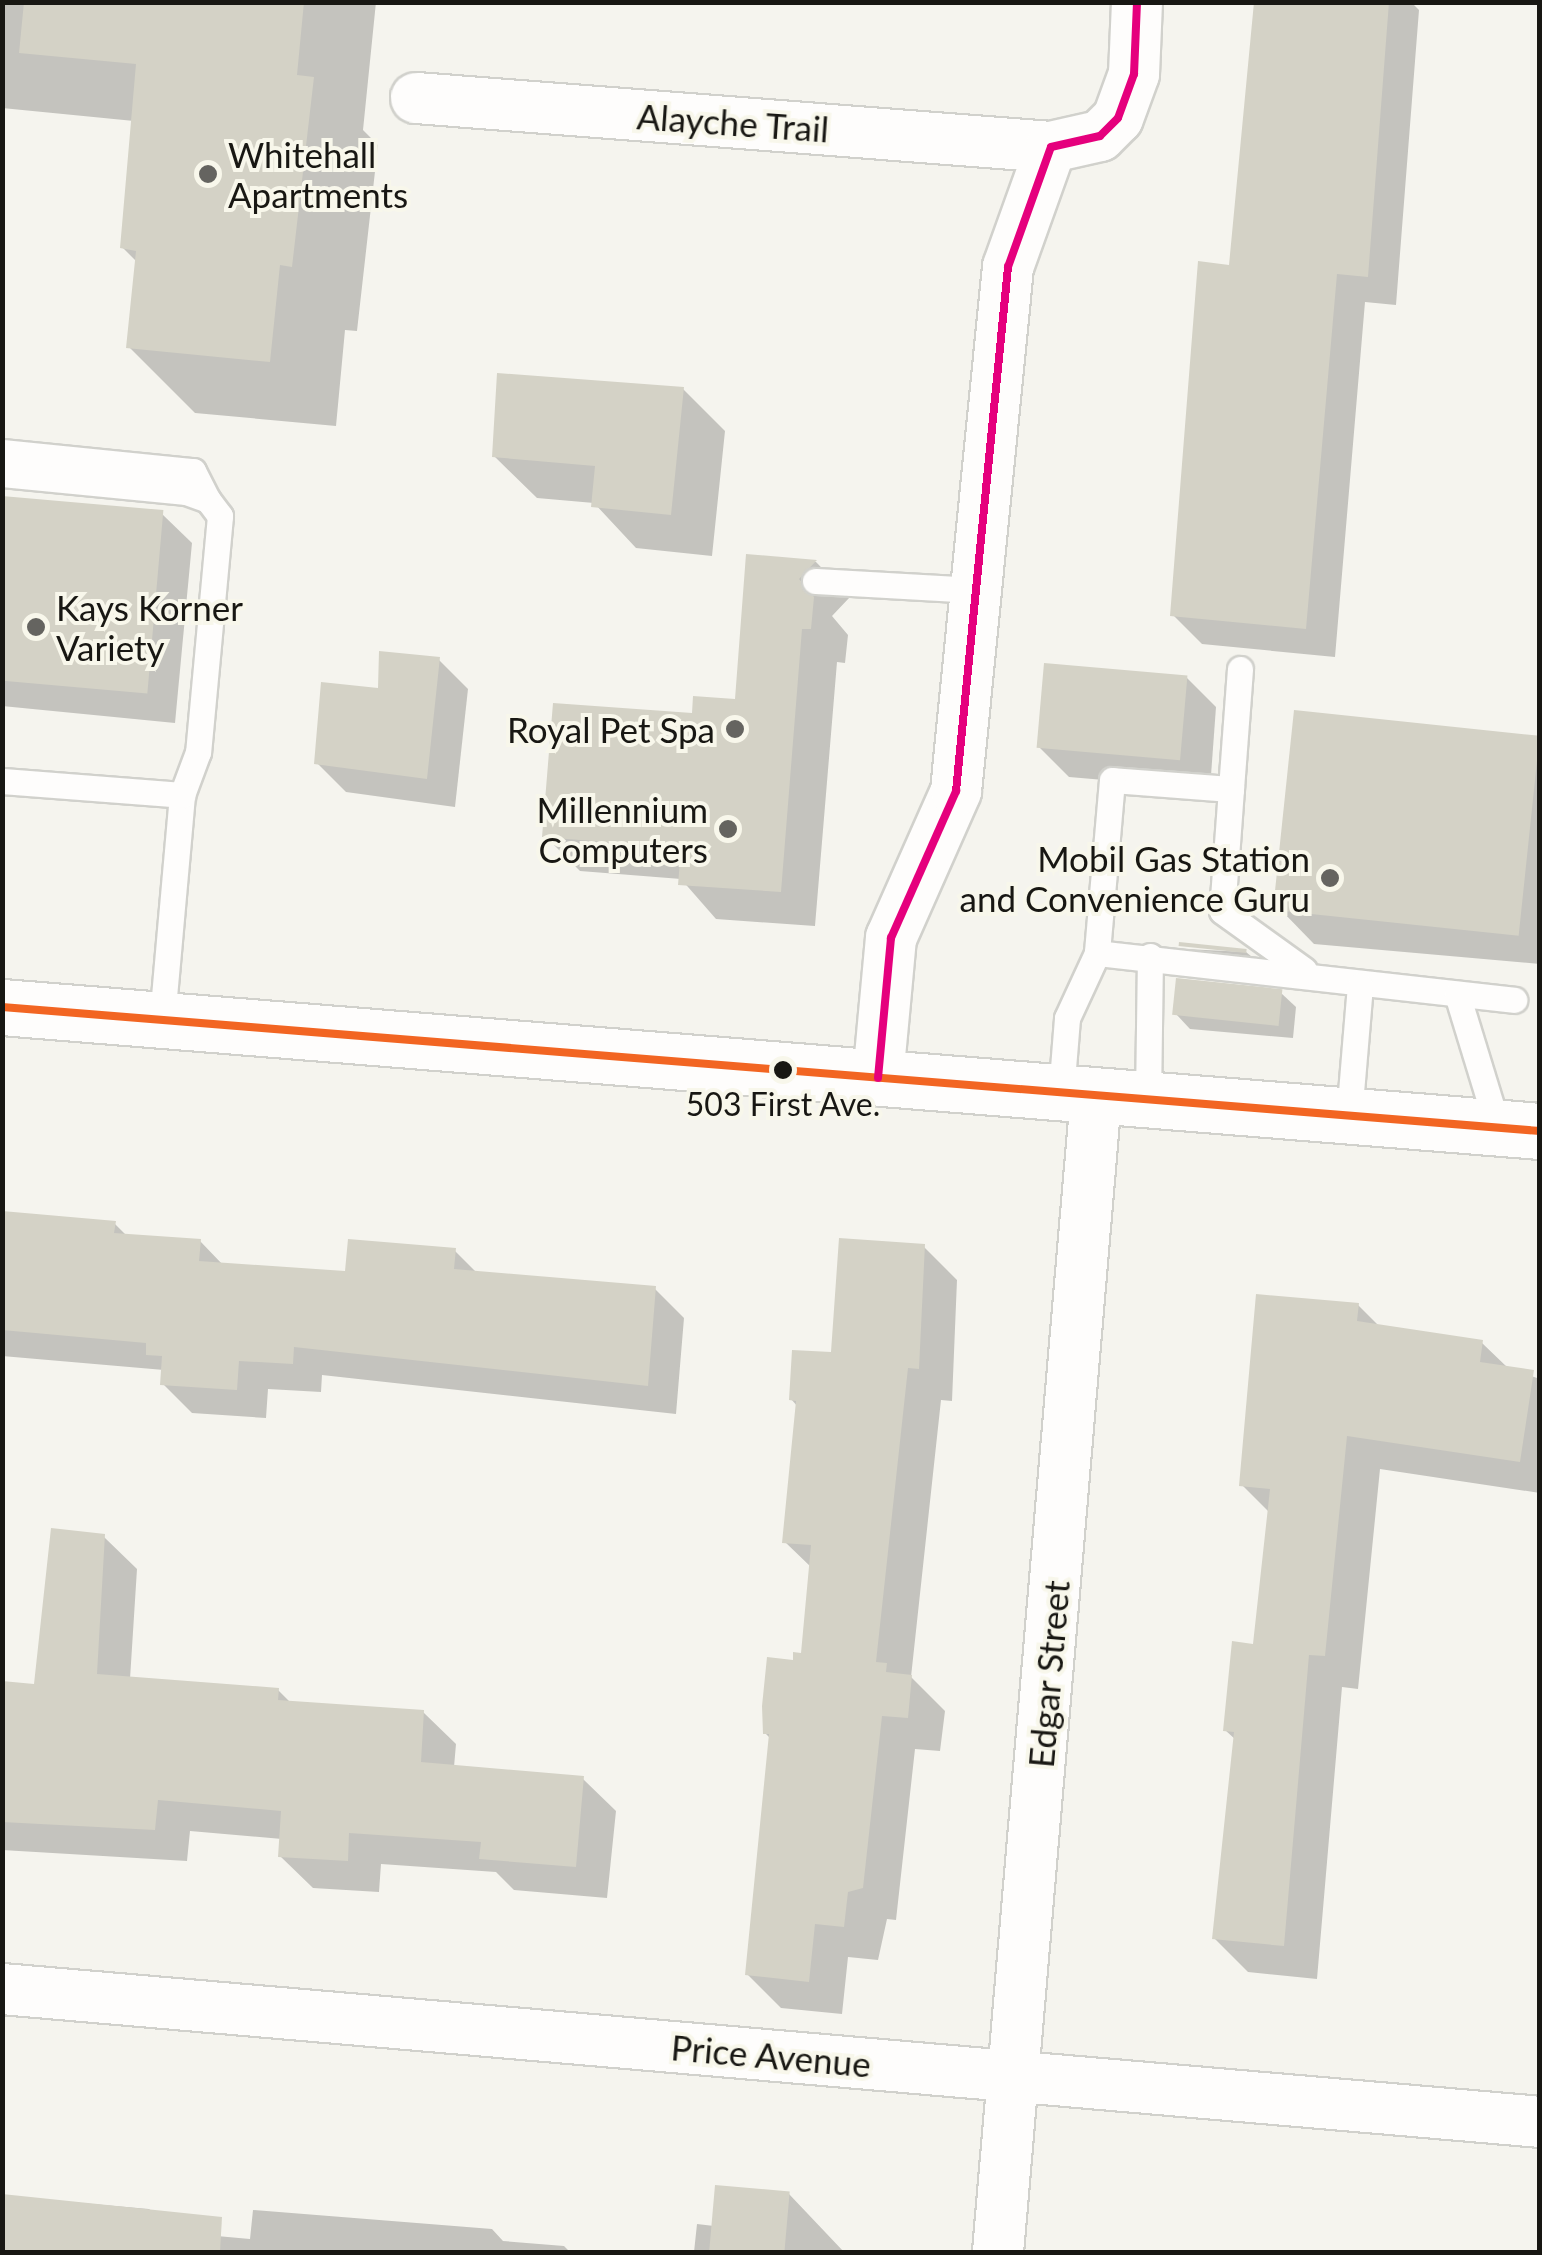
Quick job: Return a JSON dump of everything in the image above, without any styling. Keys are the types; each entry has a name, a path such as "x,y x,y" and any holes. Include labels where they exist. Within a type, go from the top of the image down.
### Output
{"street":[{"name":"Alayche Trail","path":"416,98 1051,147 1100,136 1118,118 1134,74 1137,2"},
{"path":"878,1078 891,938 956,791 1008,267 1051,147"},
{"path":"2,1007 1519,1129"},
{"name":"Edgar Street","path":"998,2252 1102,1096"},
{"name":"Price Avenue","path":"2,1988 1540,2122"}],"lane":[{"path":"2,452 193,471 220,516 198,752 182,795 162,1019"},
{"path":"2,474 186,492 208,500"},
{"path":"815,582 976,590"},
{"path":"1240,669 1222,911 1324,982 1514,1000"},
{"path":"2,780 182,795"},
{"path":"1102,1096 1067,1018 1097,952 1112,780 1231,789"},
{"path":"1097,952 1308,973"},
{"path":"1102,1096 1150,956"},
{"path":"1349,1116 1360,985"},
{"path":"1457,994 1519,1129"}],"building":[{"name":"Whitehall Apartments","path":"24,2 304,2 297,75 314,77 292,267 280,265 270,362 126,348 136,251 120,248 136,64 19,53"},
{"path":"1254,2 1389,2 1368,277 1337,274 1306,629 1170,616 1198,261 1229,265"},
{"path":"497,373 684,387 671,515 591,507 595,466 492,457"},
{"path":"2,496 163,510 147,693 2,681"},
{"path":"746,554 817,560 799,579 814,597 811,629 802,629 781,892 678,885 681,848 542,837 553,703 692,713 693,696 735,699"},
{"path":"379,651 440,657 427,779 314,764 321,682 378,688"},
{"path":"1044,663 1187,676 1180,760 1037,748"},
{"path":"1294,710 1540,736 1519,936 1273,910"},
{"path":"1179,942 1247,949 1246,953 1179,946"},
{"path":"1176,978 1282,989 1279,1026 1172,1015"},
{"path":"2,1211 116,1221 114,1233 201,1239 199,1261 345,1271 348,1239 456,1248 454,1269 656,1286 648,1386 294,1347 293,1364 239,1361 237,1390 160,1385 162,1356 146,1355 146,1343 2,1330"},
{"path":"839,1238 925,1244 919,1369 908,1368 876,1662 887,1663 886,1672 912,1675 908,1718 882,1716 863,1888 848,1892 844,1927 815,1924 809,1982 745,1975 769,1734 763,1734 762,1706 767,1657 793,1660 793,1652 801,1653 811,1545 782,1543 796,1401 789,1400 792,1350 831,1352"},
{"path":"1256,1294 1359,1303 1357,1321 1483,1340 1480,1362 1534,1370 1520,1462 1347,1436 1325,1656 1309,1655 1284,1946 1212,1939 1234,1732 1223,1731 1232,1641 1253,1644 1270,1489 1239,1486"},
{"path":"51,1528 105,1534 97,1674 279,1688 278,1700 424,1710 421,1762 584,1776 576,1867 479,1859 481,1842 349,1833 348,1861 278,1857 281,1811 158,1800 155,1830 2,1822 2,1681 34,1684"},
{"path":"715,2185 790,2192 784,2252 709,2252"},
{"path":"2,2194 222,2217 220,2252 2,2252"}],"transit line":[{"path":"878,1078 891,938 956,791 1008,267 1051,147 1100,136 1118,118 1134,74 1137,2"},
{"path":"2,1007 1540,1131"}],"place":[{"name":"Whitehall Apartments","path":"208,174"},
{"name":"Kays Korner Variety","path":"36,627"},
{"name":"Royal Pet Spa","path":"735,729"},
{"name":"Millennium Computers","path":"728,829"},
{"name":"Mobil Gas Station and Convenience Guru","path":"1330,878"},
{"name":"503 First Ave.","path":"783,1070"}]}
